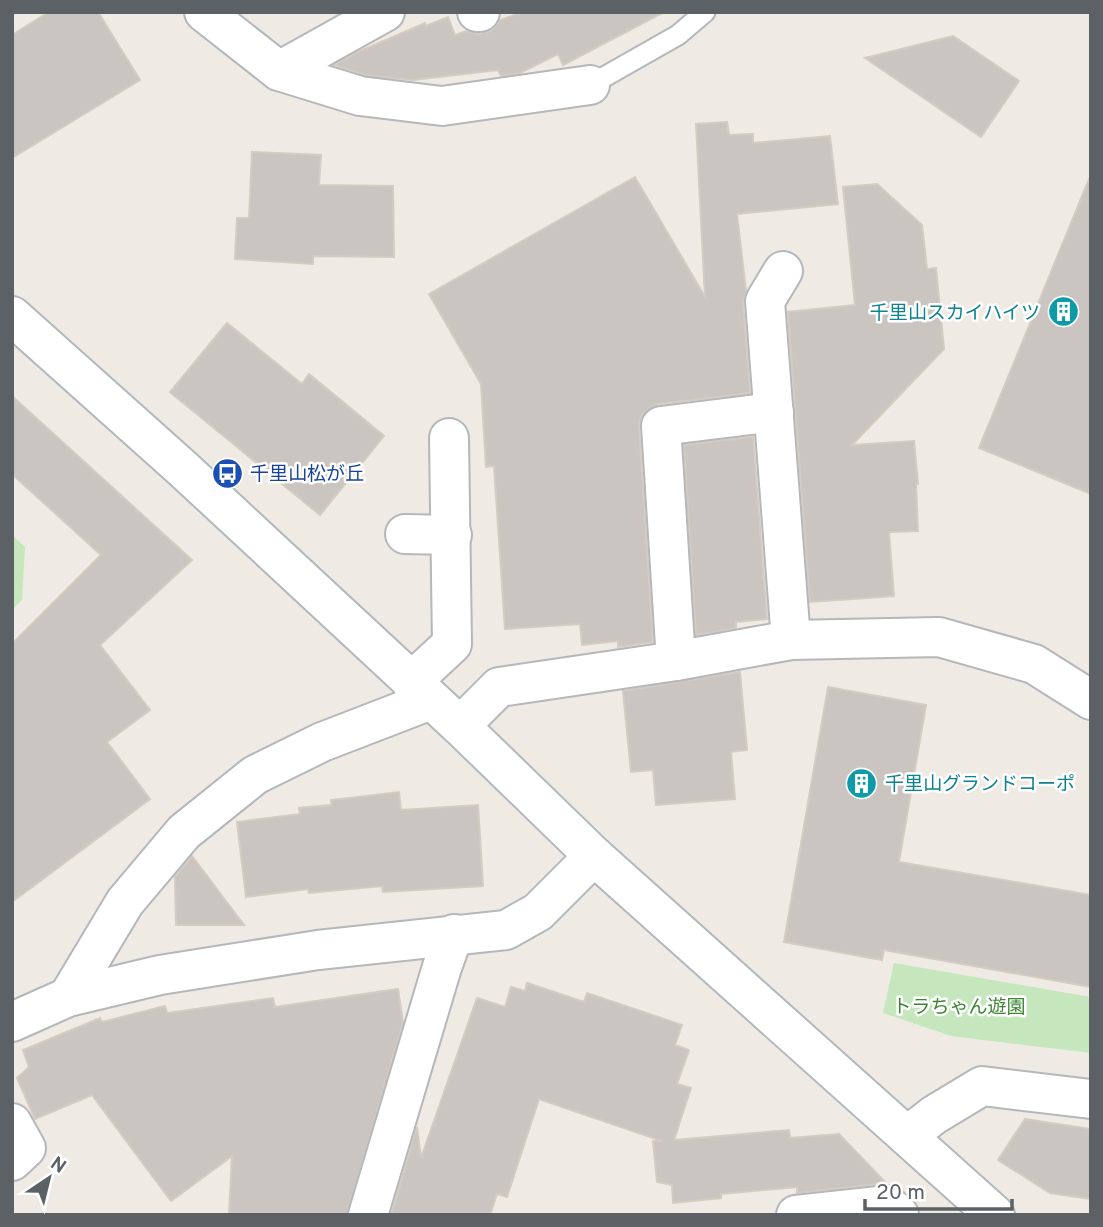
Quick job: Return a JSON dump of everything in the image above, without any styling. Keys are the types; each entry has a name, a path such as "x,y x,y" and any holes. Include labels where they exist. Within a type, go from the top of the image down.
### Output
{"street":[{"path":"204,12 279,71 360,96 442,106 590,85"},
{"path":"279,71 385,12"},
{"path":"783,271 765,301 791,640"},
{"path":"12,316 182,468 460,726 594,856 995,1215"},
{"path":"676,661 661,426 774,412"},
{"path":"68,997 125,902 184,832 255,775 421,691 453,644 449,438"},
{"path":"405,534 452,535"},
{"path":"460,726 499,687 676,661 791,640 939,637 1034,664 1091,700"},
{"path":"12,1022 68,997 160,975 318,950 506,930 538,912 594,856"},
{"path":"368,1215 454,934"},
{"path":"907,1136 934,1115 982,1086 1091,1099"},
{"path":"12,1123 26,1148 12,1161"},
{"path":"796,1215 888,1205 899,1215"}],"lane":[{"path":"590,85 678,35 705,12"}],"green space":[{"path":"12,535 25,547 22,600 12,610"},
{"name":"トラちゃん遊園","path":"894,963 1091,997 1091,1053 951,1036 883,1013"}],"building":[{"path":"49,12 98,12 140,80 12,158 12,35"},
{"path":"524,12 664,12 563,65 558,54 520,73 501,76 498,70 413,80 365,75 334,65 425,23 426,26 448,17 455,35 467,31 480,34 491,31 500,20"},
{"path":"953,36 1019,81 981,137 865,58"},
{"path":"727,122 729,135 753,134 753,143 830,136 838,204 737,214 746,291 743,303 750,393 658,404 648,409 641,417 639,427 653,642 618,647 618,641 582,645 580,624 505,629 494,466 486,467 481,384 429,294 635,177 705,297 696,124"},
{"path":"252,152 321,155 319,185 393,186 394,257 313,256 313,264 235,259 237,218 249,218"},
{"name":"千里山スカイハイツ","path":"1091,179 1091,494 979,448"},
{"path":"877,184 922,225 927,269 936,268 944,349 852,445 914,441 918,531 889,532 894,596 810,602 788,312 855,305 843,187"},
{"path":"227,323 302,384 309,374 384,436 320,515 170,392"},
{"path":"12,396 192,560 100,645 150,710 107,742 150,799 12,902 12,644 101,555 12,474"},
{"path":"753,437 767,619 736,622 736,628 696,635 684,445"},
{"path":"740,672 747,750 731,752 735,799 656,805 653,770 631,772 623,691"},
{"name":"千里山グランドコーポ","path":"828,687 926,705 899,862 1091,895 1091,987 884,950 882,960 784,942"},
{"path":"399,792 401,810 478,805 483,886 383,892 382,886 309,893 308,889 246,897 237,822 300,814 299,808 332,805 331,800"},
{"path":"192,856 244,925 176,925 175,877"},
{"path":"527,983 584,1002 587,993 682,1025 675,1045 689,1050 677,1084 691,1088 674,1140 789,1130 790,1138 839,1134 886,1183 797,1193 797,1187 721,1194 721,1198 673,1203 672,1185 657,1182 653,1141 662,1141 539,1099 507,1197 497,1194 490,1215 391,1215 417,1127 421,1158 477,998 505,1007 511,987 525,991"},
{"path":"398,989 403,1022 347,1215 229,1215 232,1156 171,1201 92,1095 35,1119 17,1078 29,1067 23,1050 100,1018 102,1022 165,1006 167,1013 273,998 275,1007"},
{"path":"1025,1119 1091,1129 1091,1199 1050,1193 998,1160"}],"place":[{"name":"千里山スカイハイツ","path":"1063,312"},
{"name":"千里山松が丘","path":"227,473"},
{"name":"千里山グランドコーポ","path":"862,783"}]}
